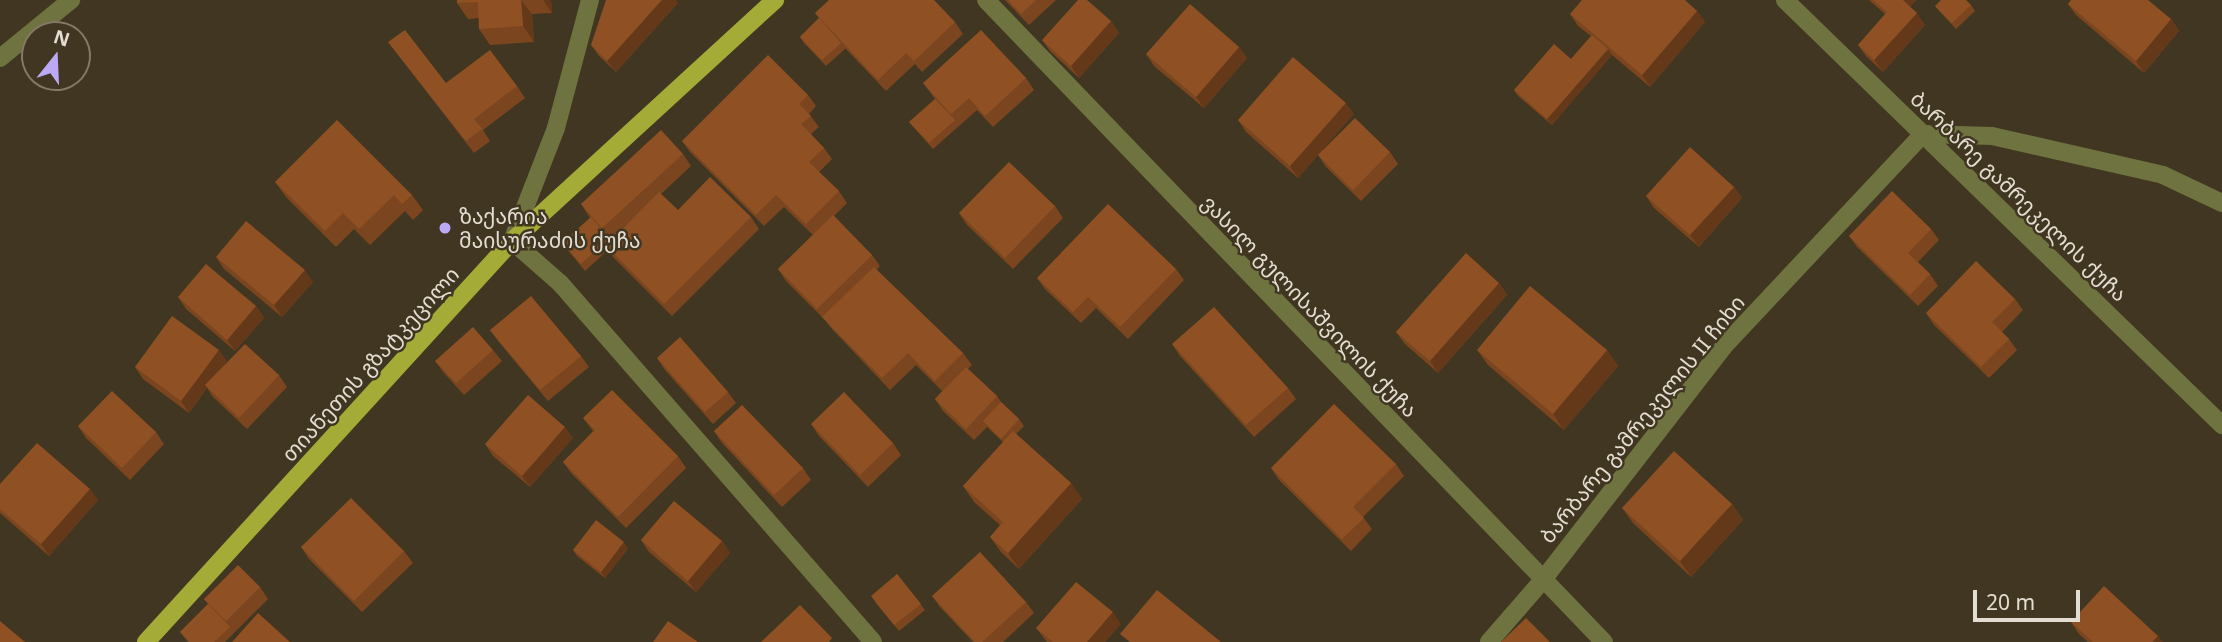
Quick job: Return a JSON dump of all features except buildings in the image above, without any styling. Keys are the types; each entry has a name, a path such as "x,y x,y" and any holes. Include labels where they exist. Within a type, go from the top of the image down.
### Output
{"main road":[{"path":"512,241 775,0"},
{"name":"თიანეთის გზატკეცილი","path":"156,638 512,241"}],"street":[{"path":"0,58 71,0"},
{"name":"თიანეთის გზატკეცილი","path":"512,241 556,128 590,0"},
{"name":"ვასილ გულისაშვილის ქუჩა","path":"986,0 1542,581 1604,642"},
{"name":"ბარბარე გამრეკელის ქუჩა","path":"1785,0 2222,425"},
{"path":"1923,134 1992,136 2163,175 2222,203"},
{"name":"ბარბარე გამრეკელის II ჩიხი","path":"1489,642 1542,581 1724,346 1923,134"},
{"path":"512,241 560,283 873,642"}],"place":[{"name":"ზაქარია მაისურაძის ქუჩა","path":"445,228"}]}
